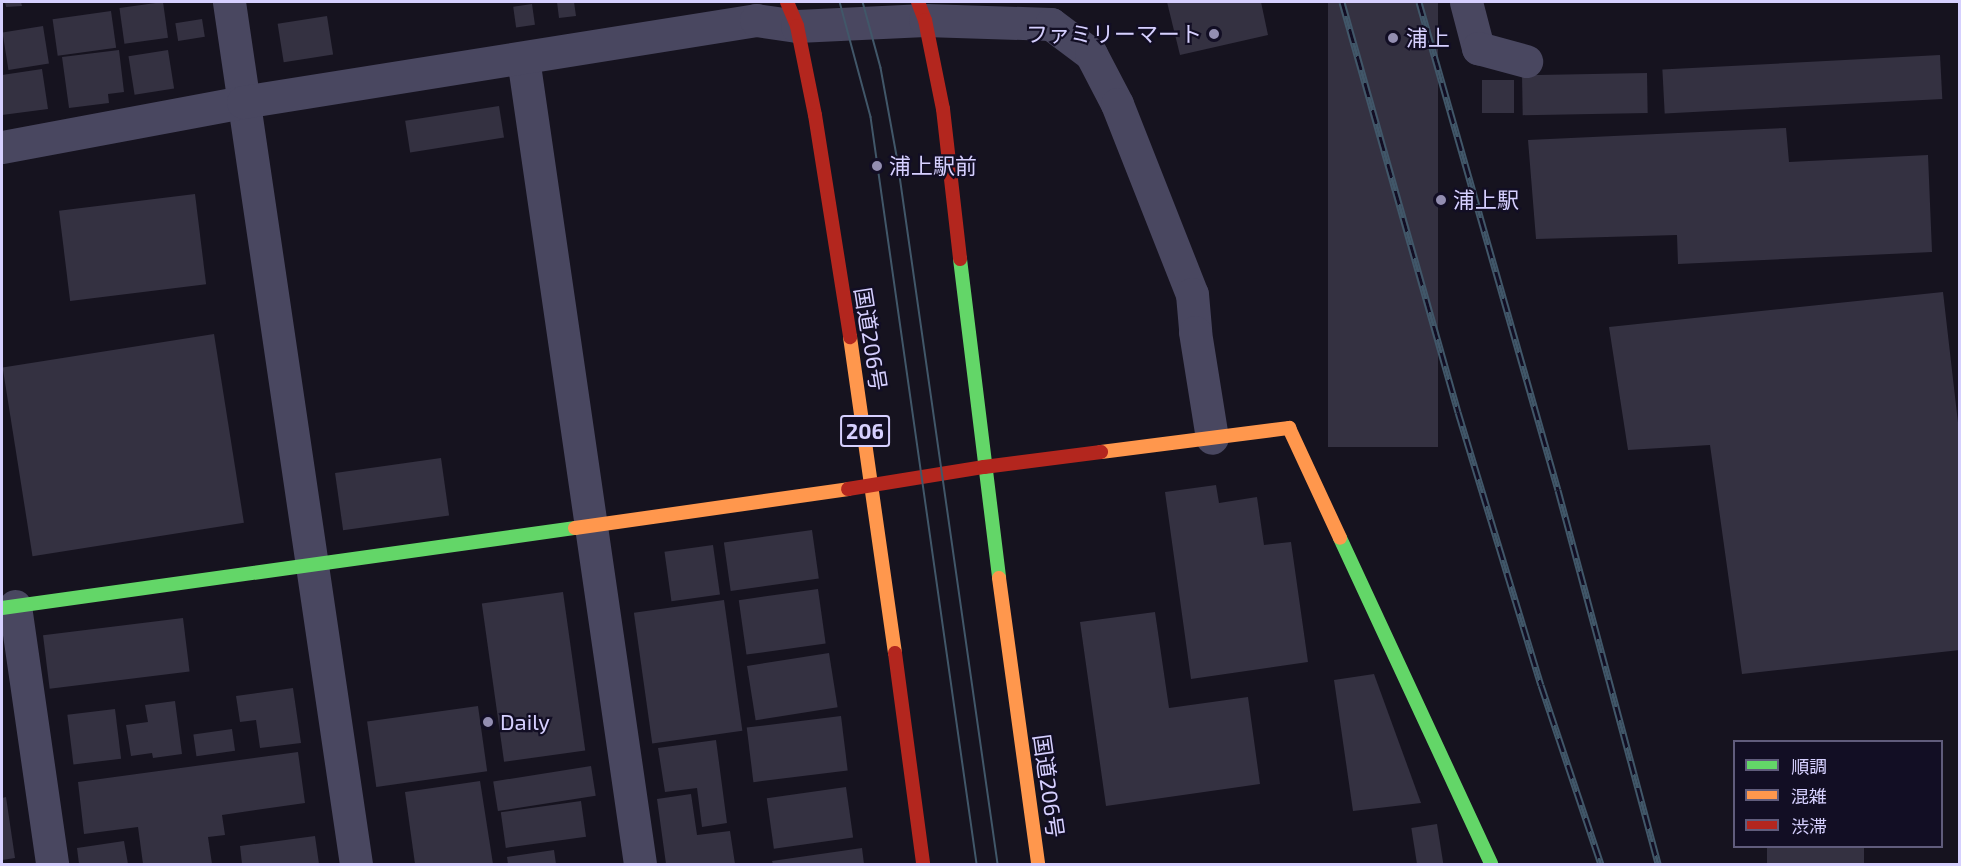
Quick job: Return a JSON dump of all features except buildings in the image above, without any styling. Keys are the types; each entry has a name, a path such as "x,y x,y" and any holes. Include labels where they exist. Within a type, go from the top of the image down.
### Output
{"main road":[{"name":"国道206号","path":"921,11 943,109 984,467 1038,864"},
{"name":"国道206号","path":"792,14 815,115 873,486 923,864"},
{"path":"8,607 873,486 984,467 1289,428 1491,864"}],"street":[{"path":"229,2 356,864"},
{"path":"1466,2 1478,48 1526,61"},
{"path":"2,147 243,102 792,14 921,11 1051,24 1091,54 1117,104 1192,294 1195,332 1212,438"},
{"path":"523,58 640,864"},
{"path":"8,607 52,864"}],"tram line":[{"path":"840,2 871,117 977,864"},
{"path":"863,2 881,68 898,162 998,864"}],"railway":[{"path":"1342,2 1458,412 1541,685 1601,864"},
{"path":"1419,2 1558,490 1658,864"}],"traffic: fast":[{"path":"960,259 999,578"},
{"path":"2,608 575,528"},
{"path":"1340,538 1491,864"}],"traffic: slow":[{"path":"850,337 895,653"},
{"path":"1101,452 1289,428 1340,538"},
{"path":"575,528 848,489"},
{"path":"999,578 1038,864"}],"traffic: jam":[{"path":"787,2 797,26 815,115 850,337"},
{"path":"918,2 925,20 943,109 960,259"},
{"path":"848,489 984,467 1101,452"},
{"path":"895,653 923,864"}],"place":[{"name":"ファミリーマート","path":"1214,34"},
{"name":"浦上","path":"1393,38"},
{"name":"浦上駅前","path":"877,166"},
{"name":"浦上駅","path":"1441,200"},
{"name":"Daily","path":"488,722"}]}
